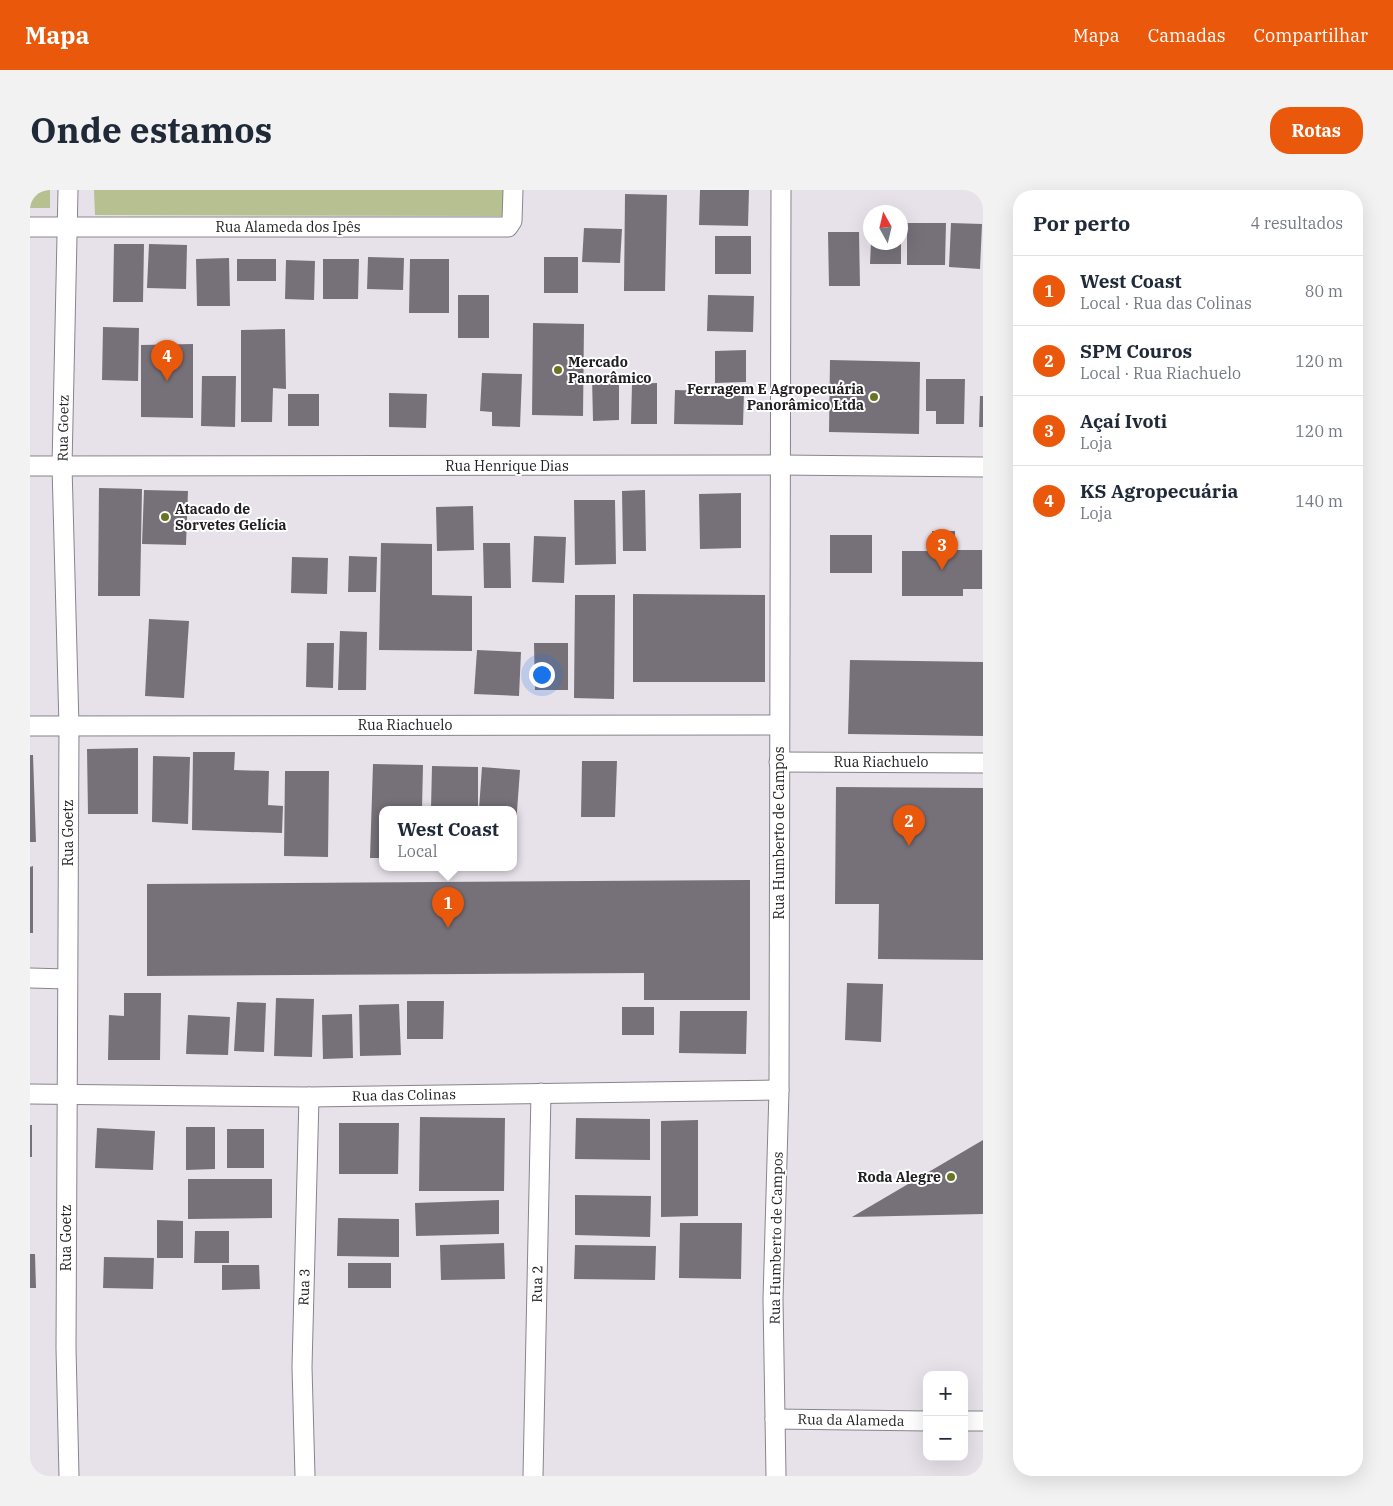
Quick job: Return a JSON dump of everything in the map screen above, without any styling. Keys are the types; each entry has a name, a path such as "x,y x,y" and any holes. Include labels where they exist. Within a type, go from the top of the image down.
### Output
{"street":[{"name":"Rua Goetz","path":"68,190 62,466 68,726 66,1348 69,1476"},
{"name":"Rua Alameda dos Ipês","path":"30,227 508,227 512,221 513,190"},
{"name":"Rua Humberto de Campos","path":"776,1476 773,1298 779,1090 781,190"},
{"name":"Rua Henrique Dias","path":"30,466 780,465 983,468"},
{"name":"Rua Riachuelo","path":"30,726 779,725"},
{"name":"Rua Riachuelo","path":"779,762 983,763"},
{"path":"30,978 67,979"},
{"name":"Rua das Colinas","path":"30,1094 309,1097 779,1090"},
{"name":"Rua 2","path":"533,1476 541,1093"},
{"name":"Rua 3","path":"305,1476 302,1367 309,1097"},
{"name":"Rua da Alameda","path":"775,1419 923,1421"},
{"path":"968,1421 983,1421"}],"green space":[{"path":"30,190 50,190 50,208 30,208"},
{"path":"94,190 505,190 506,216 95,215"}],"building":[{"path":"700,190 749,190 748,226 699,225"},
{"path":"625,194 667,195 665,291 624,291"},
{"path":"908,223 946,223 945,265 907,265"},
{"path":"951,223 982,224 980,269 949,267"},
{"path":"584,228 622,229 620,263 582,262"},
{"path":"828,232 859,232 860,286 829,286"},
{"path":"715,236 751,236 751,274 715,274"},
{"path":"114,244 144,244 143,302 113,302"},
{"path":"149,244 187,245 186,289 147,288"},
{"path":"871,250 901,250 901,264 870,264"},
{"path":"368,257 404,258 403,290 367,289"},
{"path":"544,257 578,257 578,293 544,293"},
{"path":"229,258 230,306 197,306 196,259"},
{"path":"237,259 276,259 276,281 237,281"},
{"path":"323,259 359,259 358,299 323,299"},
{"path":"410,259 449,259 449,313 409,313"},
{"path":"286,260 315,261 314,300 285,299"},
{"path":"458,295 489,295 489,338 458,338"},
{"path":"708,295 754,296 753,332 707,331"},
{"name":"Mercado Panorâmico","path":"533,323 584,324 583,416 532,415"},
{"path":"103,327 139,328 138,381 102,380"},
{"path":"285,329 286,389 273,388 272,422 241,422 241,330"},
{"path":"193,344 193,418 141,417 141,345"},
{"path":"746,350 746,382 715,383 715,351"},
{"name":"Ferragem E Agropecuária Panorâmico Ltda","path":"830,360 920,362 919,434 829,432"},
{"path":"482,373 522,374 520,427 492,426 492,412 480,411"},
{"path":"202,376 236,376 235,427 201,426"},
{"path":"619,376 619,420 593,421 592,377"},
{"path":"926,379 965,379 964,424 936,424 936,411 926,411"},
{"path":"657,383 657,424 631,424 632,384"},
{"path":"675,390 744,392 743,425 674,424"},
{"path":"389,393 427,394 426,428 389,427"},
{"path":"288,394 319,394 319,426 288,426"},
{"path":"980,396 983,396 983,427 979,427"},
{"path":"99,488 142,489 140,596 98,596"},
{"name":"Atacado de Sorvetes Gelícia","path":"144,490 188,491 186,545 142,544"},
{"path":"645,490 646,551 623,551 622,491"},
{"path":"741,493 741,548 700,549 699,494"},
{"path":"574,500 615,500 616,564 575,565"},
{"path":"473,506 474,550 437,551 436,507"},
{"path":"932,531 955,531 955,550 982,550 982,589 963,589 963,596 902,596 902,551 932,551"},
{"path":"830,535 872,535 872,573 830,573"},
{"path":"534,536 566,537 564,583 532,582"},
{"path":"381,543 432,544 432,595 472,596 472,651 379,650"},
{"path":"483,543 510,543 511,588 484,588"},
{"path":"349,556 377,557 376,592 348,592"},
{"path":"292,557 328,558 327,594 291,593"},
{"path":"633,594 765,595 765,682 633,682"},
{"path":"575,595 615,595 614,699 574,698"},
{"path":"149,619 189,621 184,698 145,696"},
{"path":"340,631 367,632 366,690 338,690"},
{"path":"307,643 334,643 333,688 306,687"},
{"path":"534,643 568,643 568,690 535,690"},
{"path":"477,650 521,652 519,696 474,694"},
{"path":"850,660 983,662 983,736 848,734"},
{"path":"138,748 138,814 88,814 87,749"},
{"path":"193,752 235,752 234,770 269,771 268,805 283,806 282,833 192,830"},
{"path":"30,755 33,755 36,842 30,842"},
{"path":"153,756 190,757 188,824 152,822"},
{"path":"582,761 617,761 615,817 581,817"},
{"path":"373,764 423,765 422,806 379,806 379,858 370,858"},
{"path":"432,766 478,767 478,806 431,806"},
{"path":"482,767 520,770 517,811 517,806 479,806"},
{"path":"285,771 329,771 328,857 284,856"},
{"path":"836,787 983,788 983,960 878,959 879,904 835,904"},
{"path":"33,866 33,933 30,933 30,867"},
{"path":"750,880 750,1000 644,1000 644,973 147,976 147,884"},
{"path":"847,983 883,984 881,1042 845,1040"},
{"path":"124,993 161,993 160,1060 108,1060 109,1015 124,1016"},
{"path":"276,998 314,999 312,1057 274,1056"},
{"path":"407,1001 444,1001 443,1039 407,1039"},
{"path":"237,1002 266,1003 264,1052 234,1051"},
{"path":"399,1004 401,1055 360,1056 359,1005"},
{"path":"622,1007 654,1007 654,1035 622,1035"},
{"path":"680,1011 747,1011 746,1054 679,1053"},
{"path":"352,1014 353,1058 323,1059 322,1015"},
{"path":"188,1015 230,1017 228,1055 186,1054"},
{"path":"420,1117 505,1118 504,1191 419,1191"},
{"path":"576,1118 650,1119 650,1160 575,1159"},
{"path":"698,1120 698,1216 661,1217 661,1121"},
{"path":"339,1123 399,1123 398,1174 339,1174"},
{"path":"30,1125 32,1125 32,1157 30,1157"},
{"path":"186,1127 215,1127 215,1169 186,1170"},
{"path":"97,1128 155,1131 153,1170 95,1168"},
{"path":"227,1129 264,1129 264,1168 227,1168"},
{"name":"Roda Alegre","path":"983,1140 983,1214 852,1217"},
{"path":"188,1179 272,1179 272,1218 188,1219"},
{"path":"575,1195 651,1196 650,1237 575,1235"},
{"path":"499,1200 499,1234 416,1236 415,1203"},
{"path":"338,1218 399,1219 399,1257 337,1256"},
{"path":"157,1220 183,1221 183,1258 157,1258"},
{"path":"680,1223 742,1223 741,1279 679,1278"},
{"path":"195,1231 229,1231 229,1263 194,1263"},
{"path":"504,1243 505,1279 441,1280 440,1245"},
{"path":"575,1245 656,1246 655,1280 574,1279"},
{"path":"30,1254 35,1254 36,1288 30,1288"},
{"path":"104,1257 154,1258 153,1289 103,1288"},
{"path":"348,1263 391,1263 391,1288 348,1288"},
{"path":"222,1265 259,1265 260,1289 222,1290"}],"place":[{"name":"Mercado Panorâmico","path":"558,370"},
{"name":"KS Agropecuária","path":"167,381"},
{"name":"Ferragem E Agropecuária Panorâmico Ltda","path":"874,397"},
{"name":"Atacado de Sorvetes Gelícia","path":"165,517"},
{"name":"Açaí Ivoti","path":"942,570"},
{"name":"SPM Couros","path":"909,846"},
{"name":"West Coast","path":"448,928"},
{"name":"Roda Alegre","path":"951,1177"}]}
